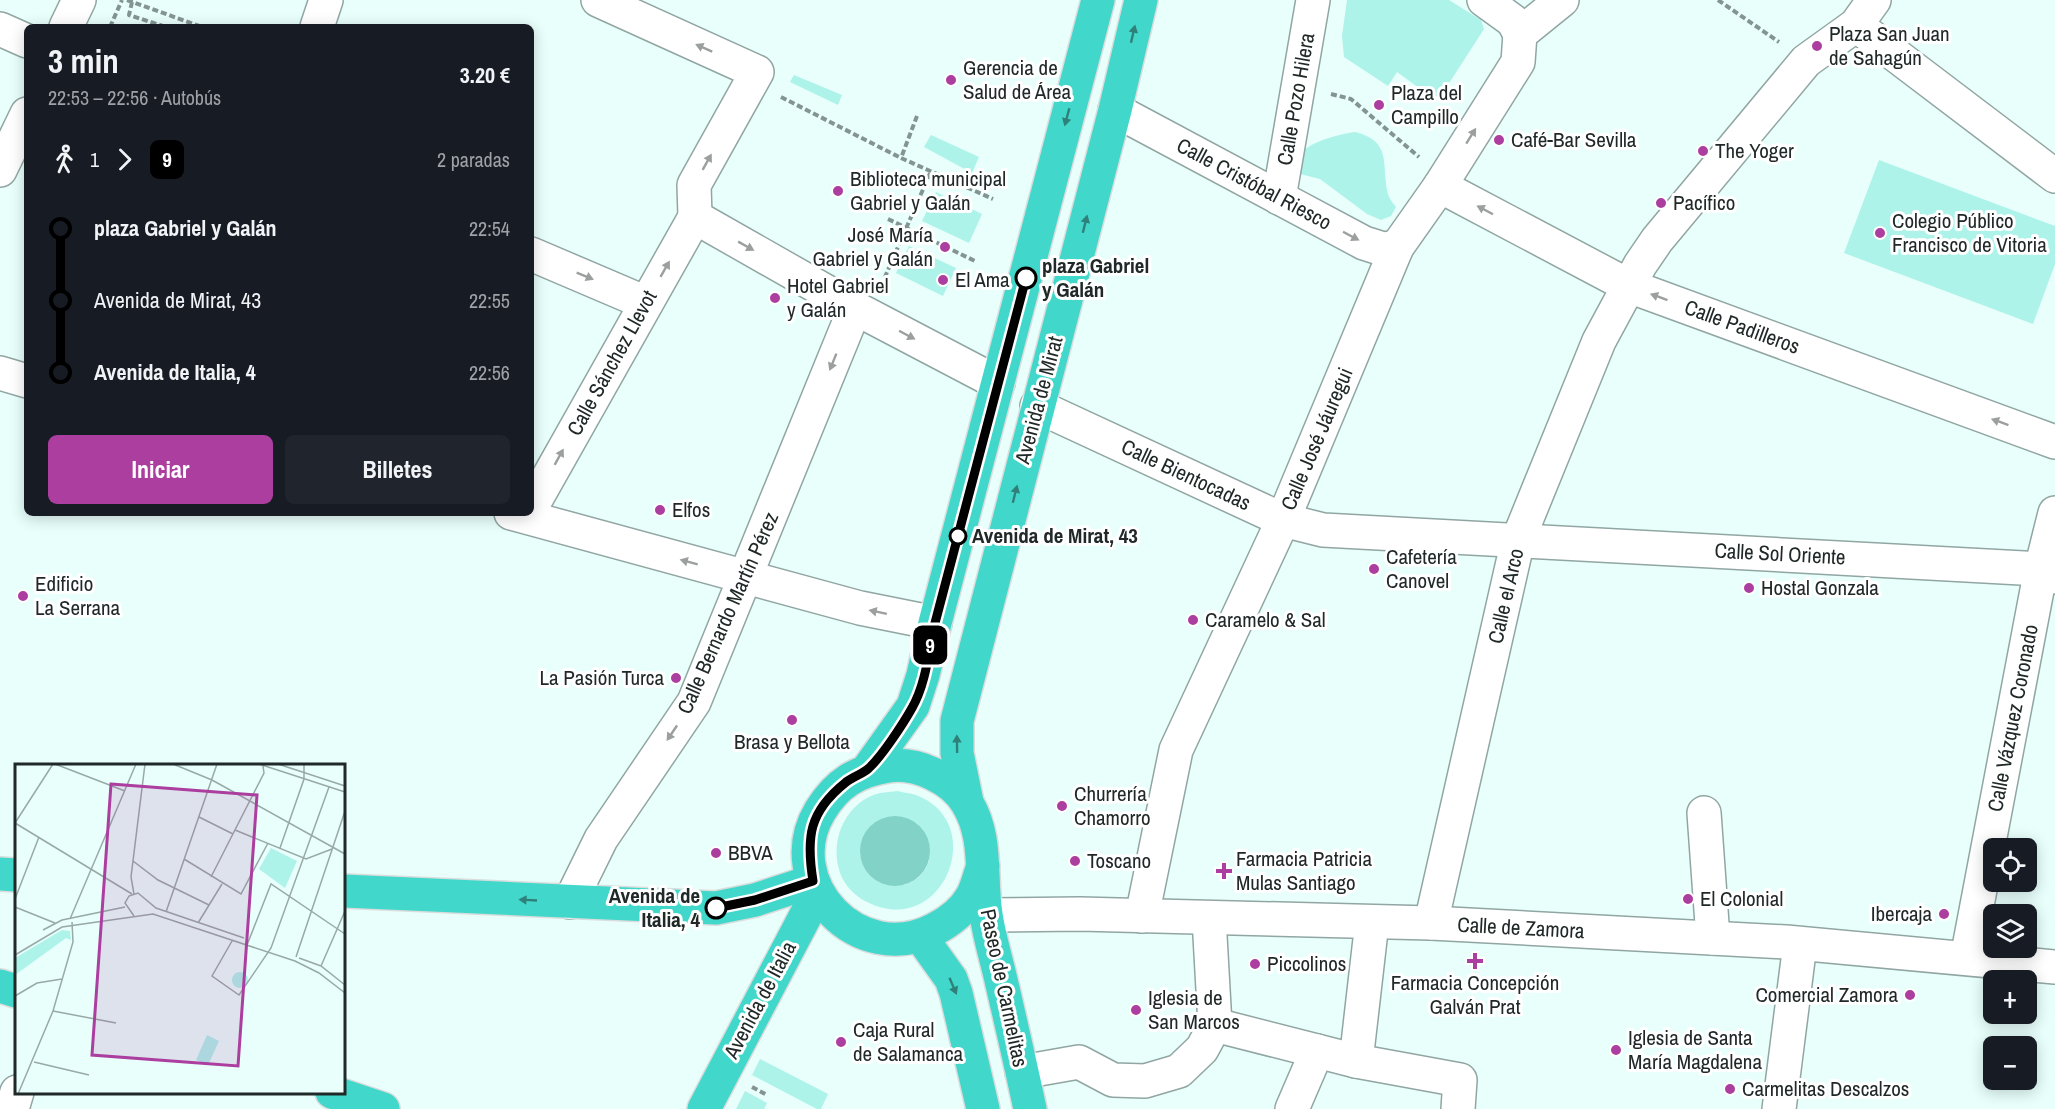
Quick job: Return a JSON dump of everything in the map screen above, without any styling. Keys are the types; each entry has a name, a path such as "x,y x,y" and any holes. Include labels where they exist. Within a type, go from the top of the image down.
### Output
{"highway":[{"name":"Avenida de Mirat","path":"868,770 913,706 923,675 1098,0"},
{"name":"Avenida de Mirat","path":"967,802 957,753 957,721 1115,110 1141,0"},
{"path":"895,765 922,769 947,782 967,802 981,832 982,866 971,897 950,922 921,937 890,941 861,933 835,916 815,886 808,851 814,821 829,795 853,776 868,770 895,765"},
{"name":"Paseo de Carmelitas","path":"982,866 986,915 1030,1109"},
{"path":"0,874 15,875"},
{"path":"345,891 716,908 815,886"},
{"name":"Avenida de Italia","path":"704,1109 815,886"},
{"path":"921,937 951,979 962,1010 983,1109"},
{"path":"0,986 15,991"},
{"path":"338,1094 383,1109"}],"street":[{"path":"67,24 79,0"},
{"path":"318,24 326,0"},
{"path":"598,0 755,77 694,185 695,218 867,298 998,383"},
{"name":"Calle Pozo Hilera","path":"1279,198 1313,0"},
{"path":"1484,0 1513,21 1520,34 1562,0"},
{"path":"1865,13 2055,176"},
{"name":"Calle el Arco","path":"1431,923 1518,540 1599,341 1640,265 1657,240 1806,61 1865,13"},
{"path":"0,29 24,40"},
{"name":"Calle José Jáuregui","path":"1142,916 1176,750 1283,520 1397,247 1440,186 1518,62 1520,34"},
{"name":"Calle Cristóbal Riesco","path":"1115,110 1364,243 1383,249 1397,247"},
{"path":"0,170 24,120"},
{"name":"Calle Padilleros","path":"1440,186 1629,286 2055,442"},
{"name":"Calle Sánchez Llevot","path":"534,496 695,218"},
{"path":"534,255 646,303"},
{"name":"Calle Bernardo Martín Pérez","path":"570,902 601,839 694,702 744,578 867,298"},
{"path":"0,374 24,380"},
{"name":"Calle Bientocadas","path":"1037,406 1283,520 1323,530 1518,540"},
{"name":"Calle Vázquez Coronado","path":"1967,958 2048,573 2055,513"},
{"path":"534,516 744,578 860,608 935,623"},
{"name":"Calle Sol Oriente","path":"1518,540 2048,573"},
{"path":"1704,813 1713,938"},
{"name":"Calle de Zamora","path":"986,915 1142,916 1431,923 1800,944 2055,967"},
{"path":"1022,1072 1079,1062 1113,1080 1145,1081 1179,1071 1202,1049 1215,1025 1209,918"},
{"path":"1364,1063 1372,922"},
{"path":"1779,1109 1800,944"},
{"path":"1215,1025 1364,1063 1460,1080 1458,1109"},
{"path":"1292,1109 1317,1051"},
{"path":"12,1109 16,1094"}],"path":[{"path":"111,24 122,0"},
{"path":"127,0 194,24"},
{"path":"1718,0 1806,61"},
{"path":"132,2 129,15 157,24"},
{"path":"755,77 901,158 993,199"},
{"path":"1298,85 1351,99 1420,158"},
{"path":"901,158 917,116"},
{"path":"867,298 906,228 931,171"},
{"path":"888,219 977,262"},
{"path":"747,1085 767,1095"}],"shaded area":[{"path":"1347,0 1449,0 1481,20 1484,29 1444,91 1433,98 1397,72 1388,86 1344,57 1342,36"},
{"path":"794,75 842,95 838,105 790,82"},
{"path":"1355,132 1374,141 1383,154 1388,193 1396,207 1391,216 1381,220 1367,214 1320,179 1296,173 1298,158 1308,147 1332,137"},
{"path":"931,135 979,157 972,173 924,147"},
{"path":"1879,160 2055,226 2055,264 2033,324 1844,253"},
{"path":"936,192 982,214 969,243 922,221"},
{"path":"909,246 956,268 943,296 896,273"},
{"path":"898,791 916,795 938,809 950,829 953,851 948,873 935,892 917,905 894,909 867,902 849,888 839,869 837,845 844,822 858,804 880,793","holes":["916,823 930,850 928,864 919,877 900,885 870,874 860,854"]},
{"path":"895,816 908,819 920,826 927,838 930,851 927,864 920,876 908,883 895,886 882,883 870,876 863,864 860,851 863,838 870,826 882,819"},
{"path":"760,1059 828,1094 821,1109 752,1075"},
{"path":"745,1091 767,1103 764,1109 736,1109"}],"bus line":[{"name":"9","path":"716,908 755,900 813,881 808,851 814,821 829,795 853,776 868,770 913,706 1026,278"}],"place":[{"name":"Plaza San Juan de Sahagún","path":"1817,46"},
{"name":"Gerencia de Salud de Área","path":"951,80"},
{"name":"Plaza del Campillo","path":"1379,105"},
{"name":"Café-Bar Sevilla","path":"1499,140"},
{"name":"The Yoger","path":"1703,151"},
{"name":"Biblioteca municipal Gabriel y Galán","path":"838,191"},
{"name":"Pacífico","path":"1661,203"},
{"name":"Colegio Público Francisco de Vitoria","path":"1880,233"},
{"name":"José María Gabriel y Galán","path":"945,247"},
{"name":"plaza Gabriel y Galán","path":"1026,278"},
{"name":"El Ama","path":"943,280"},
{"name":"Hotel Gabriel y Galán","path":"775,298"},
{"name":"Elfos","path":"660,510"},
{"name":"Avenida de Mirat, 43","path":"958,536"},
{"name":"Cafetería Canovel","path":"1374,569"},
{"name":"Hostal Gonzala","path":"1749,588"},
{"name":"Edificio La Serrana","path":"23,596"},
{"name":"Caramelo & Sal","path":"1193,620"},
{"name":"La Pasión Turca","path":"676,678"},
{"name":"Brasa y Bellota","path":"792,720"},
{"name":"Churrería Chamorro","path":"1062,806"},
{"name":"BBVA","path":"716,853"},
{"name":"Toscano","path":"1075,861"},
{"name":"Farmacia Patricia Mulas Santiago","path":"1224,871"},
{"name":"El Colonial","path":"1688,899"},
{"name":"Avenida de Italia, 4","path":"716,908"},
{"name":"Ibercaja","path":"1944,914"},
{"name":"Farmacia Concepción Galván Prat","path":"1475,961"},
{"name":"Piccolinos","path":"1255,964"},
{"name":"Comercial Zamora","path":"1910,995"},
{"name":"Iglesia de San Marcos","path":"1136,1010"},
{"name":"Caja Rural de Salamanca","path":"841,1042"},
{"name":"Iglesia de Santa María Magdalena","path":"1616,1050"},
{"name":"Carmelitas Descalzos","path":"1730,1089"}]}
